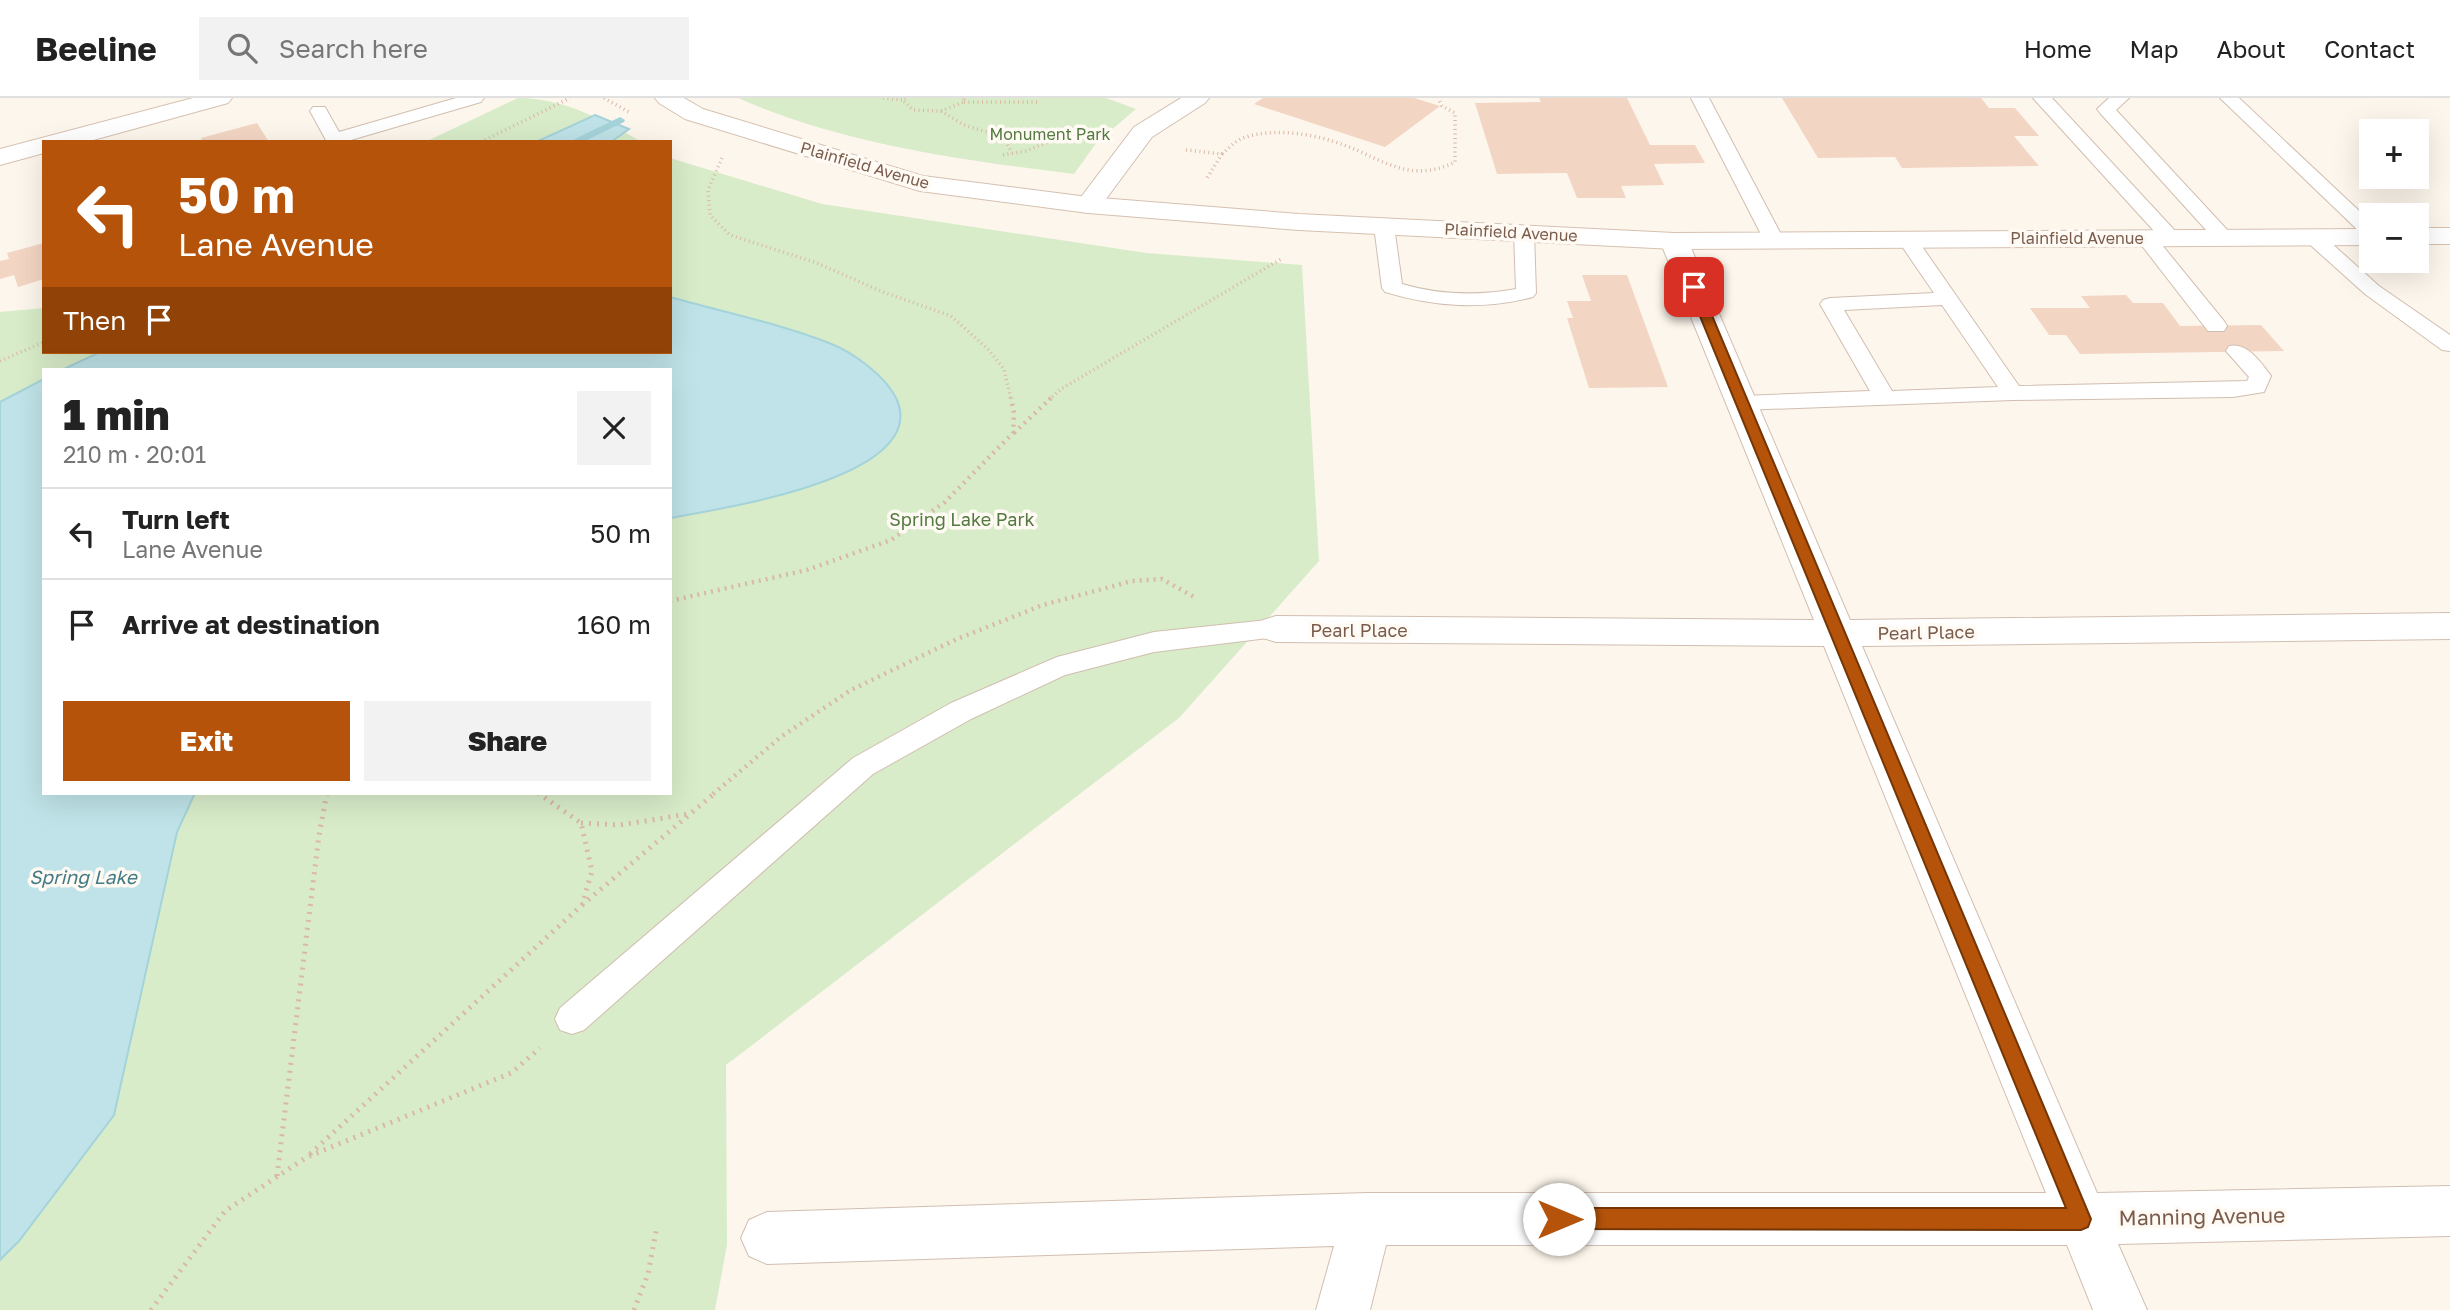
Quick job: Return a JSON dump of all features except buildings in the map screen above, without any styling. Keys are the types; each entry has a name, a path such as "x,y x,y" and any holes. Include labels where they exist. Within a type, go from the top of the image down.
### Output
{"street":[{"path":"64,140 220,98"},
{"name":"Plainfield Avenue","path":"667,98 694,114 920,183 1088,205 1384,226 1675,241 2359,235"},
{"path":"1088,205 1143,132 1197,98"},
{"path":"0,157 42,146"},
{"path":"2429,236 2450,236"},
{"path":"1675,241 2120,1310"},
{"name":"Pearl Place","path":"1276,629 1838,633 2450,626"},
{"name":"Manning Avenue","path":"767,1238 1367,1219 2081,1219 2450,1211"},
{"path":"1343,1310 1367,1219"}],"lane":[{"path":"319,111 332,140 475,98"},
{"path":"1700,98 1774,240"},
{"path":"2042,98 2158,238 2216,326"},
{"path":"2120,98 2106,109 2224,237"},
{"path":"2229,98 2359,223"},
{"path":"1384,226 1392,288 1426,299 1485,301 1526,293 1524,233"},
{"path":"2313,237 2372,290 2450,345"},
{"path":"1907,239 2013,393"},
{"path":"1885,398 1830,304 1948,299"},
{"path":"1742,403 2013,393 2233,390 2256,387 2260,376 2237,351"},
{"path":"572,1020 863,766 950,717 1057,667 1154,642 1276,629"}],"path":[{"path":"485,140 570,98"},
{"path":"883,98 904,99 913,110 941,111 964,100 1040,102"},
{"path":"1201,187 1222,154 1245,137 1300,135 1341,144 1374,161 1396,168 1425,171 1450,166 1455,162 1455,113 1442,106 1438,98"},
{"path":"941,111 964,125 1003,138 1012,154"},
{"path":"1001,155 1026,151 1060,134 1078,132 1091,137"},
{"path":"1185,150 1222,154"},
{"path":"724,154 708,190 710,215 730,235 817,263 883,292 951,316 987,348 1004,369 1014,413 1013,433"},
{"path":"672,601 807,570 891,540 945,502 1061,389 1284,257"},
{"path":"0,361 42,343"},
{"path":"277,1177 319,835 327,795"},
{"path":"541,795 581,823 620,825 691,814"},
{"path":"151,1310 225,1211 307,1157 582,905 592,871 581,823"},
{"path":"307,1157 511,1073 572,1020"},
{"path":"634,1310 648,1274 657,1226"},
{"path":"157,1301 160,1310"}],"green space":[{"path":"518,98 567,106 598,118 638,140 429,140"},
{"name":"Monument Park","path":"738,98 1106,98 1136,109 1097,142 1074,174 945,156 860,139 778,114"},
{"name":"Spring Lake Park","path":"672,159 822,204 1146,253 1302,265 1319,561 1179,718 726,1065 727,1245 715,1310 0,1310 0,312 42,308 42,354 672,354"}],"water":[{"path":"595,115 629,129 614,140 540,140"},
{"path":"672,298 790,329 848,352 868,366 892,391 897,400 899,427 882,450 852,469 814,485 730,507 672,518 672,368 66,368 96,354 672,354"},
{"name":"Spring Lake","path":"42,380 42,795 194,795 177,832 114,1115 19,1241 0,1260 0,402"}],"waterway":[{"path":"578,140 620,120"}],"route":[{"path":"1559,1219 2081,1219 1694,287"}]}
